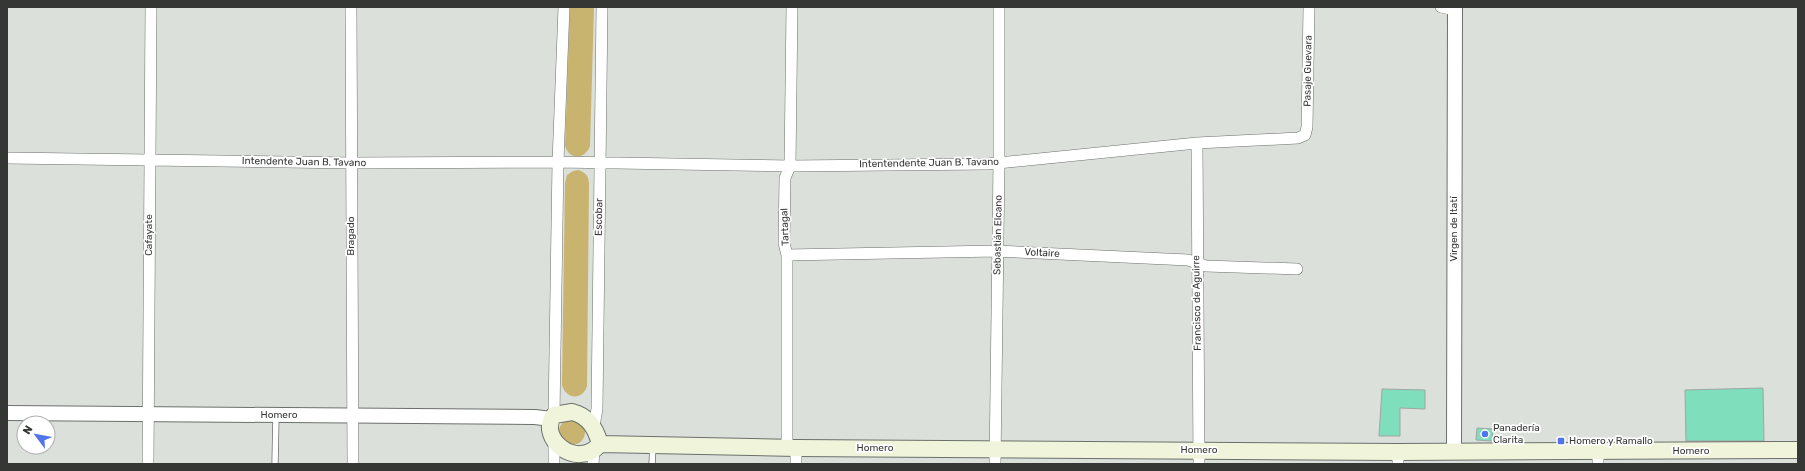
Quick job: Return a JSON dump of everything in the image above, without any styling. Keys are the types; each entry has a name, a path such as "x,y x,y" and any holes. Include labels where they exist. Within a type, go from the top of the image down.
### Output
{"main road":[{"path":"563,413 578,414 594,426 596,453 582,455 571,454 563,450 554,442 551,432 552,417 563,413"},
{"name":"Homero","path":"596,453 653,445 793,453 995,456 1398,458 1454,452 1598,458 1798,450"}],"street":[{"name":"Cafayate","path":"148,464 151,7"},
{"name":"Bragado","path":"352,7 351,163 353,464"},
{"path":"552,417 558,162 564,7"},
{"name":"Escobar","path":"594,426 597,409 602,7"},
{"name":"Tartagal","path":"792,7 790,166 785,178 784,243 787,255 793,453"},
{"name":"Sebastián Elcano","path":"995,456 999,162 999,7"},
{"name":"Pasaje Guevara","path":"1305,135 1307,128 1309,7"},
{"path":"1441,7 1455,9"},
{"name":"Virgen de Itatí","path":"1454,452 1455,9"},
{"name":"Intentendente Juan B. Tavano","path":"600,164 790,166 988,164 1197,143 1298,138 1305,135"},
{"name":"Francisco de Aguirre","path":"1197,143 1199,457"},
{"name":"Intendente Juan B. Tavano","path":"7,158 351,163 558,162 600,164"},
{"name":"Voltaire","path":"787,255 997,251 1188,260 1206,266 1297,270"},
{"name":"Homero","path":"7,413 552,417"},
{"path":"554,442 554,464"}],"lane":[{"path":"275,464 276,416"},
{"path":"652,464 653,445"}],"shaded area":[{"path":"570,7 594,7 590,146 588,151 581,156 573,156 569,153 565,145"},
{"path":"578,170 586,175 589,184 587,386 582,394 578,396 571,396 564,390 562,385 565,183 567,175"},
{"path":"572,419 581,423 585,432 581,441 572,445 563,441 559,432 563,423"}],"building":[{"path":"1763,388 1764,441 1686,441 1685,390"},
{"path":"1382,389 1425,390 1425,409 1400,408 1400,436 1379,436"},
{"name":"Panadería Clarita","path":"1477,428 1493,429 1492,441 1476,440"}],"place":[{"name":"Panadería Clarita","path":"1485,434"},
{"name":"Homero y Ramallo","path":"1561,441"}]}
